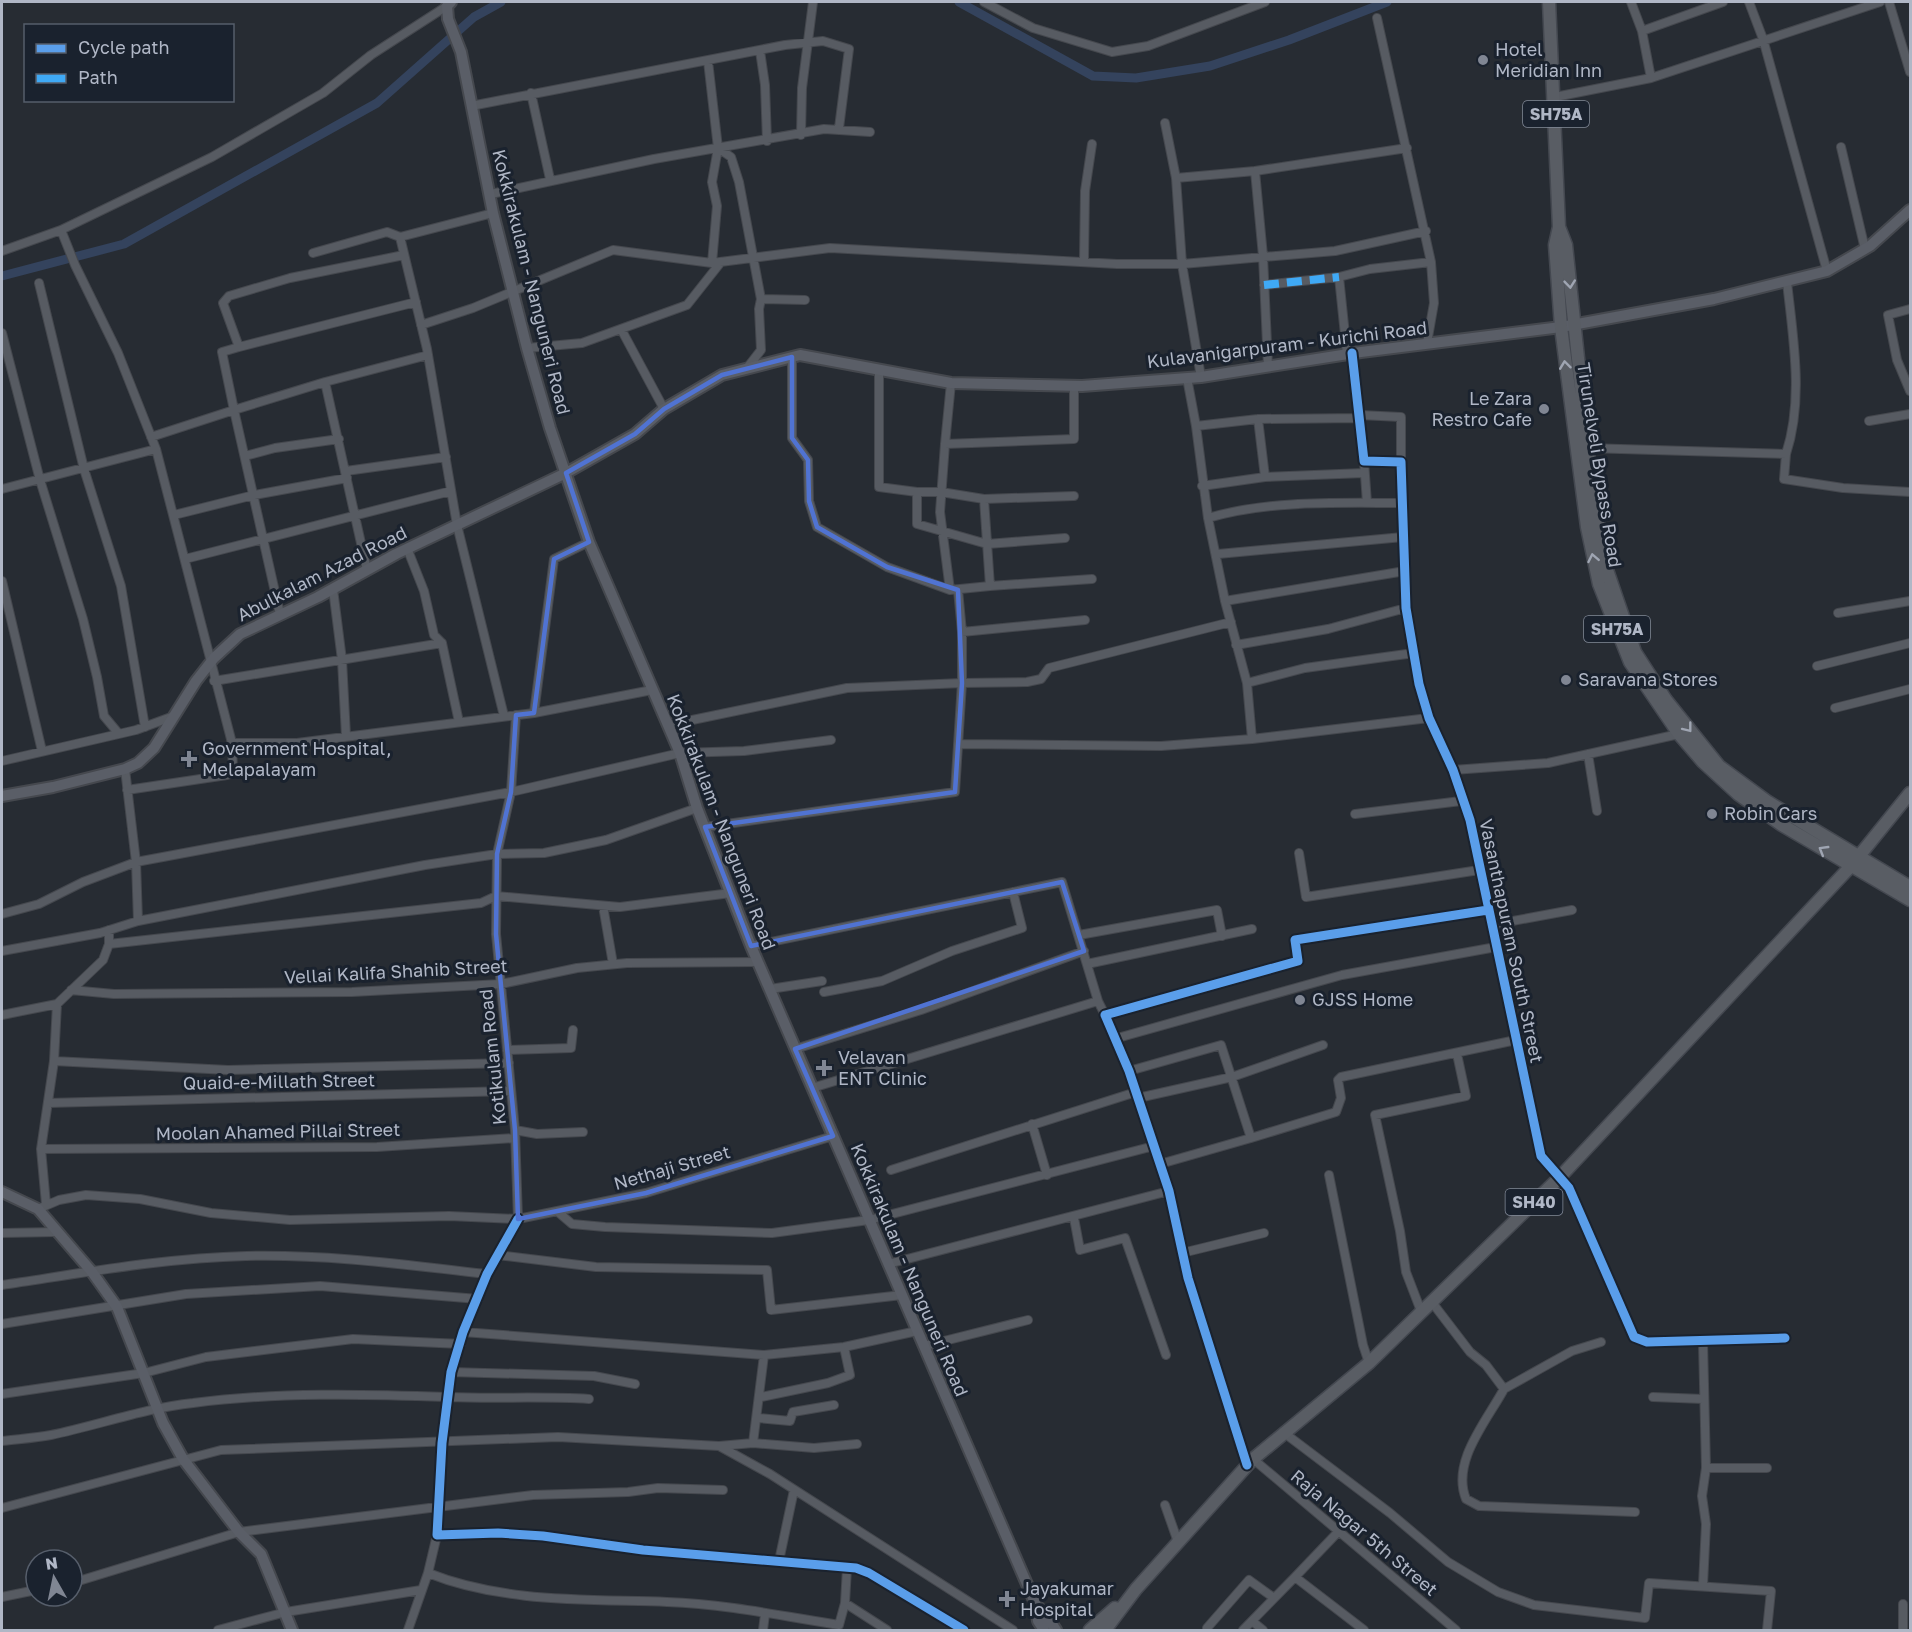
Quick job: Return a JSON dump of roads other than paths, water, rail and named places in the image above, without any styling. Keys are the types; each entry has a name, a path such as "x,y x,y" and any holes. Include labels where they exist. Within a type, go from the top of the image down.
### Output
{"main road":[{"name":"Tirunelveli Bypass Road","path":"1549,2 1559,227 1555,245 1561,327 1575,450 1599,584 1630,662 1679,734 1703,762 1738,794 1782,825 1855,862 1911,900"},
{"name":"Kokkirakulam - Nanguneri Road","path":"449,4 448,19 461,52 493,213 515,292 527,348 589,542 680,753 697,808 751,946 1036,1605 1038,1621 1044,1630"},
{"name":"Kulavanigarpuram - Kurichi Road","path":"566,473 635,434 664,410 722,375 800,355 951,383 1074,386 1201,377 1427,343 1574,325 1787,282 1827,271 1865,249 1911,210"},
{"path":"1559,227 1566,245 1587,448 1606,567 1635,652 1666,700 1719,766 1855,862 1911,887"},
{"name":"Abulkalam Azad Road","path":"2,796 125,769 138,763 154,748 209,664 240,634 333,589 407,548 566,473"},
{"name":"SH40","path":"1105,1630 1136,1589 1250,1462 1283,1432 1369,1363 1560,1177 1855,862 1911,794"},
{"path":"2,1192 42,1207 57,1232 92,1272 116,1306 157,1408 183,1459 239,1532 261,1554 292,1630"},
{"path":"1090,1630 1136,1589"},
{"path":"1036,1605 1056,1630"}],"street":[{"path":"801,135 802,88 813,2"},
{"path":"984,2 1032,28 1112,51 1148,46 1265,2"},
{"path":"1631,2 1642,31 1651,78"},
{"path":"1642,31 1724,2"},
{"path":"1749,2 1763,39 1827,271"},
{"path":"1555,97 1651,78 1880,2"},
{"path":"1890,2 1911,72"},
{"path":"2,251 61,230 212,157 323,93 371,55 449,4"},
{"path":"1377,18 1431,262 1434,303 1427,343"},
{"path":"471,106 708,60 822,41 849,49 839,128"},
{"path":"759,51 765,85 767,141"},
{"path":"527,348 582,343 687,305 717,262 717,206 712,182 718,148 708,60"},
{"path":"531,93 550,179"},
{"path":"1165,123 1176,178 1182,264 1201,377"},
{"path":"491,194 550,179 839,128 870,132"},
{"path":"1084,260 1085,191 1092,144"},
{"path":"1841,147 1865,249"},
{"path":"718,148 731,157 761,299 759,309 761,350 746,369"},
{"path":"1176,178 1255,171 1407,148"},
{"path":"1255,171 1263,256 1268,366"},
{"path":"314,253 387,232 400,237 493,213"},
{"path":"61,230 75,265 118,353 156,449 231,743 233,773 127,790"},
{"path":"421,325 515,292 613,250 717,262 830,248 1084,260 1117,264 1182,264 1335,251 1425,231"},
{"path":"400,237 428,355 457,525 504,716"},
{"path":"240,346 223,303 229,296 290,278 404,255"},
{"path":"1264,285 1339,277 1370,269 1431,262"},
{"path":"1339,277 1360,416 1367,503"},
{"path":"1787,282 1796,400 1794,430 1786,454 1784,479 1843,488 1911,492"},
{"path":"39,283 84,469 120,586 145,727"},
{"path":"761,299 805,300"},
{"path":"280,614 222,352 416,302"},
{"path":"1911,309 1888,315 1894,349 1911,391"},
{"path":"621,329 664,410"},
{"path":"2,333 40,480 82,619 104,716 119,734"},
{"path":"151,437 325,382 428,355"},
{"path":"792,357 792,438 808,460 809,501 813,521 818,527 887,567 954,590 1092,579"},
{"path":"879,370 879,487 984,498 1074,496"},
{"path":"1186,378 1196,426 1202,486 1208,518 1218,554 1225,602 1247,683 1252,739"},
{"path":"325,382 367,570"},
{"path":"705,827 955,792 962,683 962,632 940,512 951,383"},
{"path":"945,444 1074,439 1074,386"},
{"path":"1869,421 1911,414"},
{"path":"1196,426 1258,419 1360,416"},
{"name":"Vasanthapuram South Street","path":"1360,416 1401,417 1401,503 1406,608 1414,652 1429,718 1453,770 1461,801 1470,820 1541,1156 1569,1188 1634,1337 1647,1342 1703,1342"},
{"path":"1258,419 1265,477"},
{"path":"244,456 275,448 339,439"},
{"path":"1587,448 1786,454"},
{"path":"2,489 156,449"},
{"path":"346,471 446,457"},
{"path":"1364,461 1401,462"},
{"path":"174,515 254,495 347,478 346,471"},
{"path":"1202,486 1265,477 1364,473"},
{"path":"185,559 452,491"},
{"path":"917,492 916,524 944,533 987,544 1065,538"},
{"path":"984,498 990,586"},
{"path":"1208,518 1230,512 1273,506 1401,503"},
{"path":"1218,554 1403,537"},
{"path":"534,713 554,559 589,542"},
{"path":"407,548 424,591 434,635 442,644 459,722"},
{"path":"1225,602 1405,571"},
{"path":"2,581 42,752"},
{"path":"333,589 342,660 346,736"},
{"path":"1838,613 1911,601"},
{"path":"1236,645 1328,629 1406,608"},
{"path":"962,632 1085,620"},
{"path":"668,725 847,688 1017,683 1041,679 1049,668 1231,622"},
{"path":"1817,666 1911,643"},
{"path":"214,681 442,644"},
{"path":"1247,683 1305,668 1414,652"},
{"path":"1834,708 1911,689"},
{"path":"231,743 297,743 534,713 652,690"},
{"name":"Kotikulam Road","path":"516,715 511,792 497,854 496,934 512,1091 518,1219"},
{"path":"2,761 119,734 176,716"},
{"path":"958,744 1170,746 1252,739 1429,718"},
{"path":"1453,770 1548,763 1679,734"},
{"path":"2,914 39,904 83,882 135,862 511,792 680,753 744,751 831,740"},
{"path":"1588,754 1598,811"},
{"path":"125,769 135,862 138,921"},
{"path":"1356,814 1461,801"},
{"path":"2,951 110,930 138,921 380,873 497,854 544,853 606,840 697,808"},
{"path":"1299,853 1306,897 1479,870"},
{"path":"751,946 1062,882 1098,1001 1129,1071 1169,1191 1182,1253 1250,1462"},
{"path":"824,992 882,981 952,951 1022,928 1013,892"},
{"path":"109,944 481,903 496,896 620,907 731,893"},
{"path":"603,906 613,964"},
{"path":"1079,935 1217,910 1222,936"},
{"path":"1105,1015 1298,961 1295,940 1488,910"},
{"path":"1491,925 1572,910"},
{"path":"1087,964 1252,929"},
{"path":"2,1015 57,1004 103,960 109,944 110,930"},
{"path":"1114,1039 1342,975 1496,947"},
{"path":"795,1049 921,1010 1084,951"},
{"name":"Vellai Kalifa Shahib Street","path":"71,990 125,994 294,993 501,984 577,968 613,964 758,962"},
{"path":"770,989 822,981"},
{"path":"812,1088 1098,1001"},
{"path":"42,1207 41,1149 54,1061 57,1004"},
{"path":"507,1050 571,1048 573,1030"},
{"path":"1160,1164 1336,1112 1341,1098 1338,1080 1341,1077 1516,1040"},
{"path":"1129,1071 1221,1045 1251,1138"},
{"path":"891,1170 1032,1125 1137,1095 1232,1077 1323,1045"},
{"path":"1421,1311 1406,1272 1400,1231 1375,1115 1466,1096 1457,1054"},
{"path":"54,1061 228,1070 509,1063"},
{"name":"Quaid-e-Millath Street","path":"48,1103 512,1091"},
{"path":"1032,1125 1047,1175"},
{"name":"Moolan Ahamed Pillai Street","path":"41,1149 377,1147 515,1134 583,1132"},
{"name":"Nethaji Street","path":"42,1207 86,1195 140,1199 211,1213 290,1220 449,1216 518,1219 646,1193 833,1136"},
{"path":"558,1212 572,1224 690,1232 772,1233 869,1220 1154,1146"},
{"path":"1329,1175 1363,1345 1369,1363"},
{"path":"888,1264 1042,1223 1074,1218 1169,1191"},
{"path":"1074,1218 1080,1250 1125,1238 1166,1355"},
{"path":"408,1630 428,1573 437,1535 442,1443 451,1372 463,1332 487,1274 518,1219"},
{"path":"2,1233 57,1232"},
{"path":"1182,1253 1264,1233"},
{"path":"497,1255 596,1267 767,1270 771,1310 902,1295"},
{"path":"2,1285 153,1262 246,1256 335,1257 487,1274"},
{"path":"2,1324 186,1294 320,1286 478,1299"},
{"path":"1431,1301 1470,1352 1486,1365 1504,1389"},
{"path":"924,1346 1028,1320"},
{"path":"463,1332 764,1354 844,1347 917,1331"},
{"path":"1703,1585 1706,1524 1702,1496 1706,1468 1703,1342 1785,1338"},
{"path":"2,1394 144,1373 206,1357 352,1339 461,1344"},
{"path":"1601,1342 1572,1351 1504,1389 1463,1462 1460,1485 1466,1499 1479,1506 1635,1512"},
{"path":"760,1397 828,1383 850,1375 844,1347"},
{"path":"753,1443 758,1418 764,1354"},
{"path":"451,1372 594,1376 636,1384"},
{"path":"2,1442 51,1435 157,1408 195,1402 369,1393 448,1397 521,1398 537,1396 589,1399"},
{"path":"1653,1397 1704,1399"},
{"path":"758,1418 790,1421 793,1412 834,1405"},
{"path":"1283,1432 1390,1513 1448,1562 1498,1592 1534,1605 1645,1618 1649,1583 1771,1591 1767,1630"},
{"path":"2,1508 221,1450 558,1437 719,1446 753,1443 814,1448 856,1444"},
{"path":"719,1446 794,1490 1013,1630"},
{"name":"Raja Nagar 5th Street","path":"1250,1462 1456,1630"},
{"path":"1706,1468 1767,1468"},
{"path":"84,1579 239,1532 534,1495 628,1492 658,1488 723,1490"},
{"path":"779,1561 794,1490"},
{"path":"1164,1505 1178,1542"},
{"path":"1243,1630 1338,1532"},
{"path":"437,1535 498,1533 543,1536 643,1550 847,1568 869,1573 964,1630"},
{"path":"428,1573 465,1587 594,1602 702,1604 839,1628 845,1603 847,1568"},
{"path":"1295,1577 1364,1630"},
{"path":"1207,1628 1249,1580 1274,1598"},
{"path":"218,1630 286,1612 421,1590"},
{"path":"2,1597 24,1592"},
{"path":"845,1603 888,1630"},
{"path":"1903,1630 1904,1604"},
{"path":"763,1630 765,1614"},
{"path":"1252,1621 1263,1630"}],"waterway":[{"path":"2,276 124,244 377,103 474,17 501,2"},
{"path":"959,2 1093,76 1136,78 1210,66 1289,40 1387,2"}],"place":[{"name":"Hotel Meridian Inn","path":"1483,60"},
{"name":"Le Zara Restro Cafe","path":"1544,409"},
{"name":"Saravana Stores","path":"1566,680"},
{"name":"Government Hospital, Melapalayam","path":"189,759"},
{"name":"Robin Cars","path":"1712,814"},
{"name":"GJSS Home","path":"1300,1000"},
{"name":"Velavan ENT Clinic","path":"824,1068"},
{"name":"Jayakumar Hospital","path":"1007,1599"}]}
